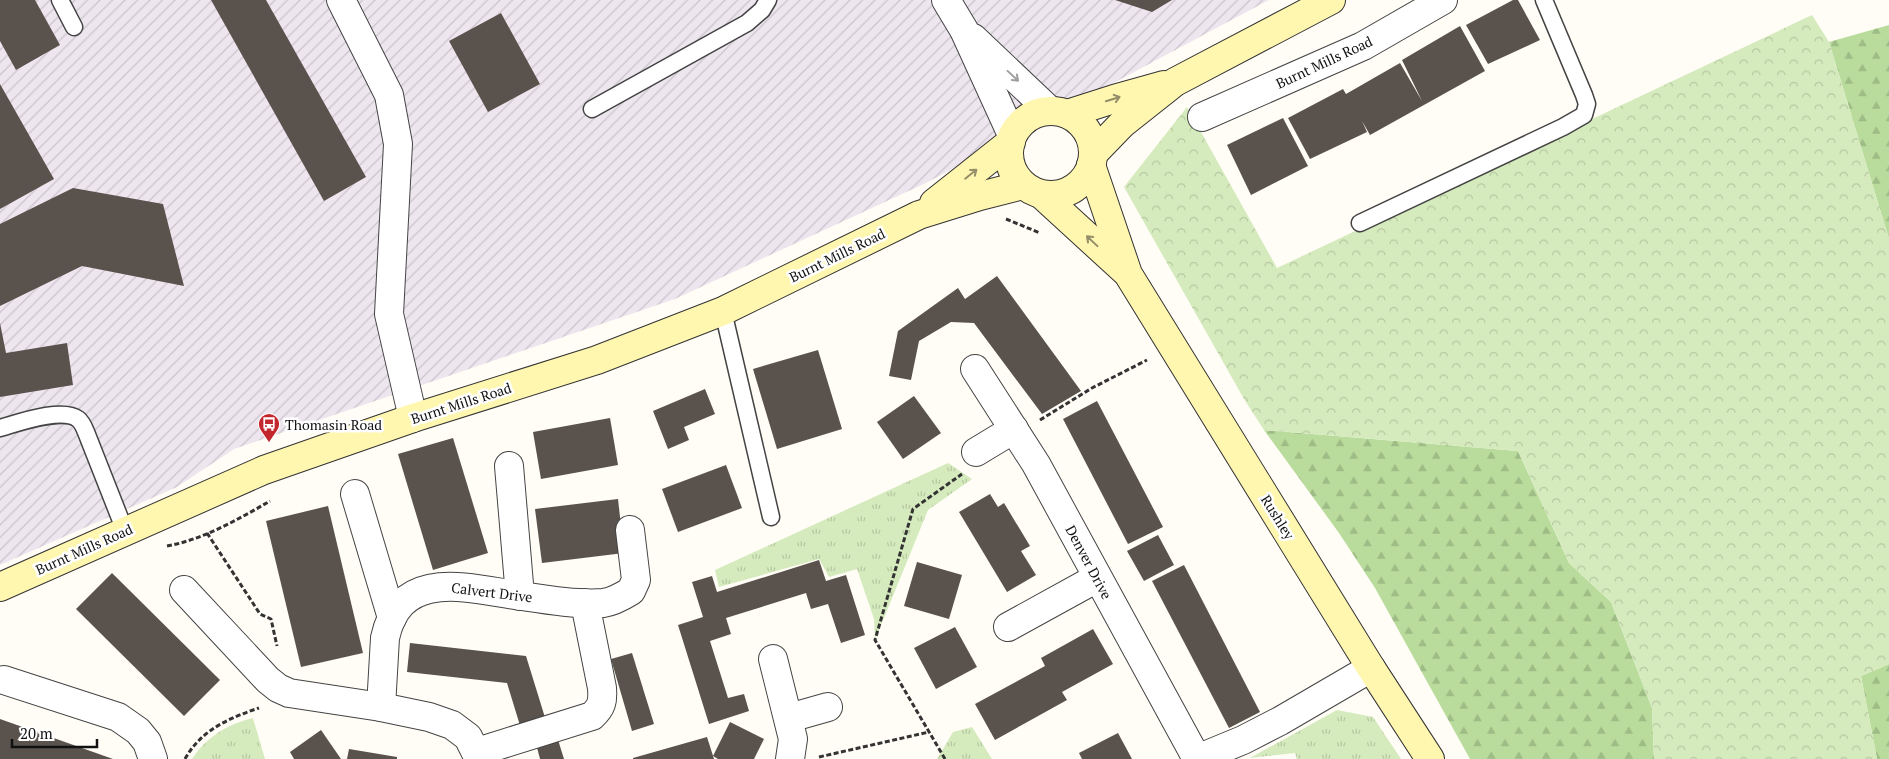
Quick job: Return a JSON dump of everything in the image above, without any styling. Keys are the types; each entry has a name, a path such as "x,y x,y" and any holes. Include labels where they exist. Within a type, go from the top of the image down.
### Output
{"street":[{"path":"341,0 389,95 398,144 388,314 413,418"},
{"path":"946,0 964,30 1012,138"},
{"path":"1175,82 1058,113 1032,115 1021,123 1012,138 1008,151 1010,166 1032,190 1057,195 1071,190 1084,180 1092,159 1122,124 1175,82 1331,0"},
{"name":"Burnt Mills Road","path":"1202,117 1363,46 1443,0"},
{"path":"964,30 1058,113 1082,125 1090,139 1092,159"},
{"name":"Burnt Mills Road","path":"919,215 1012,138"},
{"name":"Rushley","path":"1092,159 1128,274 1371,668 1430,759"},
{"name":"Burnt Mills Road","path":"0,587 264,470 413,418 597,360 723,311 919,215 980,196 1032,190"},
{"name":"Rushley","path":"1032,190 1128,274"},
{"name":"Denver Drive","path":"975,369 1026,425 1036,464 1197,759 1273,725 1371,668"},
{"path":"972,461 1026,425"},
{"path":"509,466 520,596"},
{"path":"355,494 392,618"},
{"name":"Calvert Drive","path":"382,707 385,638 392,618 402,603 418,592 438,586 458,586 520,596 585,603 605,603 631,592 636,580 630,530"},
{"path":"1008,627 1097,578"},
{"path":"184,590 268,680 278,688 290,693 382,707 429,717 452,725 468,737 478,756 592,716 599,710 603,702 602,688 585,603"},
{"path":"773,659 793,739 790,759"},
{"path":"4,680 118,717 138,731 147,742 153,759"},
{"path":"789,718 828,707"}],"lane":[{"path":"60,0 74,27"},
{"path":"592,108 747,22 762,10 768,0"},
{"path":"1360,223 1584,115 1587,104 1584,95 1544,0"},
{"path":"723,311 771,517"},
{"path":"0,428 57,414 76,417 86,432 125,531"}],"path":[{"path":"1005,219 1042,235"},
{"path":"1026,425 1152,357"},
{"path":"945,759 875,640 914,509 972,461"},
{"path":"166,546 183,543 243,517 274,498"},
{"path":"818,757 929,732"}],"shaded area":[{"path":"0,0 1269,0 926,183 675,299 234,449 177,487 0,565"}],"green space":[{"path":"1812,15 1829,42 1889,239 1889,664 1861,676 1877,759 1654,759 1652,708 1611,602 1569,563 1518,451 1264,430 1244,399 1124,187 1187,107 1277,268"},
{"path":"1889,25 1889,239 1829,42"},
{"path":"1264,430 1518,451 1569,563 1611,602 1652,708 1654,759 1470,759 1375,588 1339,533"},
{"path":"948,463 972,479 928,510 875,640 874,619 857,569 829,577 819,559 719,587 715,570"},
{"path":"1889,664 1889,759 1877,759 1861,676"},
{"path":"1337,710 1373,717 1401,759 1297,759 1295,753 1250,758"},
{"path":"253,718 265,759 192,759 204,744 218,732"},
{"path":"972,727 992,759 937,759 953,732"}],"building":[{"path":"0,0 35,0 60,45 16,70 0,41"},
{"path":"211,0 266,0 366,177 324,201"},
{"path":"1115,0 1172,0 1152,12"},
{"path":"1513,0 1518,0 1540,40 1488,64 1466,25"},
{"path":"501,13 540,84 488,112 449,41"},
{"path":"1460,26 1485,71 1370,135 1362,121 1367,132 1310,159 1288,118 1343,89 1346,94 1400,63 1422,101 1402,60"},
{"path":"0,84 54,179 0,209"},
{"path":"1283,118 1308,166 1251,195 1227,145"},
{"path":"73,188 163,204 184,286 82,266 0,306 0,224"},
{"path":"997,276 1081,391 1042,414 974,323 951,322 919,341 911,380 889,376 898,331 958,288 965,299"},
{"path":"0,323 6,353 67,343 73,385 0,397"},
{"path":"818,350 842,429 777,449 753,369"},
{"path":"705,389 715,414 684,427 689,440 668,449 653,411"},
{"path":"914,396 941,433 903,459 877,422"},
{"path":"1097,401 1163,527 1128,544 1063,419"},
{"path":"610,418 618,465 541,479 533,432"},
{"path":"453,438 488,553 433,570 398,454"},
{"path":"726,465 742,508 678,532 662,489"},
{"path":"990,494 998,507 1004,503 1030,546 1021,551 1036,575 1007,592 959,512"},
{"path":"618,499 624,553 542,563 535,509"},
{"path":"328,506 363,653 301,667 266,521"},
{"path":"1158,535 1174,565 1144,581 1127,551"},
{"path":"819,560 826,581 846,575 865,635 841,643 828,604 811,609 806,593 726,618 731,634 710,641 728,698 744,694 749,711 709,724 678,625 703,617 692,582 712,576 717,592"},
{"path":"917,562 962,575 949,619 904,606"},
{"path":"1184,565 1260,712 1229,728 1152,581"},
{"path":"112,573 220,680 184,716 76,609"},
{"path":"955,627 977,667 936,689 914,648"},
{"path":"1093,629 1113,664 1062,692 1067,700 995,740 975,704 1045,666 1041,658"},
{"path":"410,643 526,656 547,724 522,732 507,683 407,672"},
{"path":"632,653 654,724 632,731 611,659"},
{"path":"0,719 113,759 0,759"},
{"path":"730,722 764,739 754,759 718,759 713,756"},
{"path":"321,730 341,759 294,759 290,752"},
{"path":"555,730 564,759 540,759 534,736"},
{"path":"1118,733 1132,759 1082,759 1079,753"},
{"path":"707,737 714,759 633,759 633,758"},
{"path":"349,749 397,757 397,759 347,759"}],"place":[{"name":"Thomasin Road","path":"269,443"}]}
